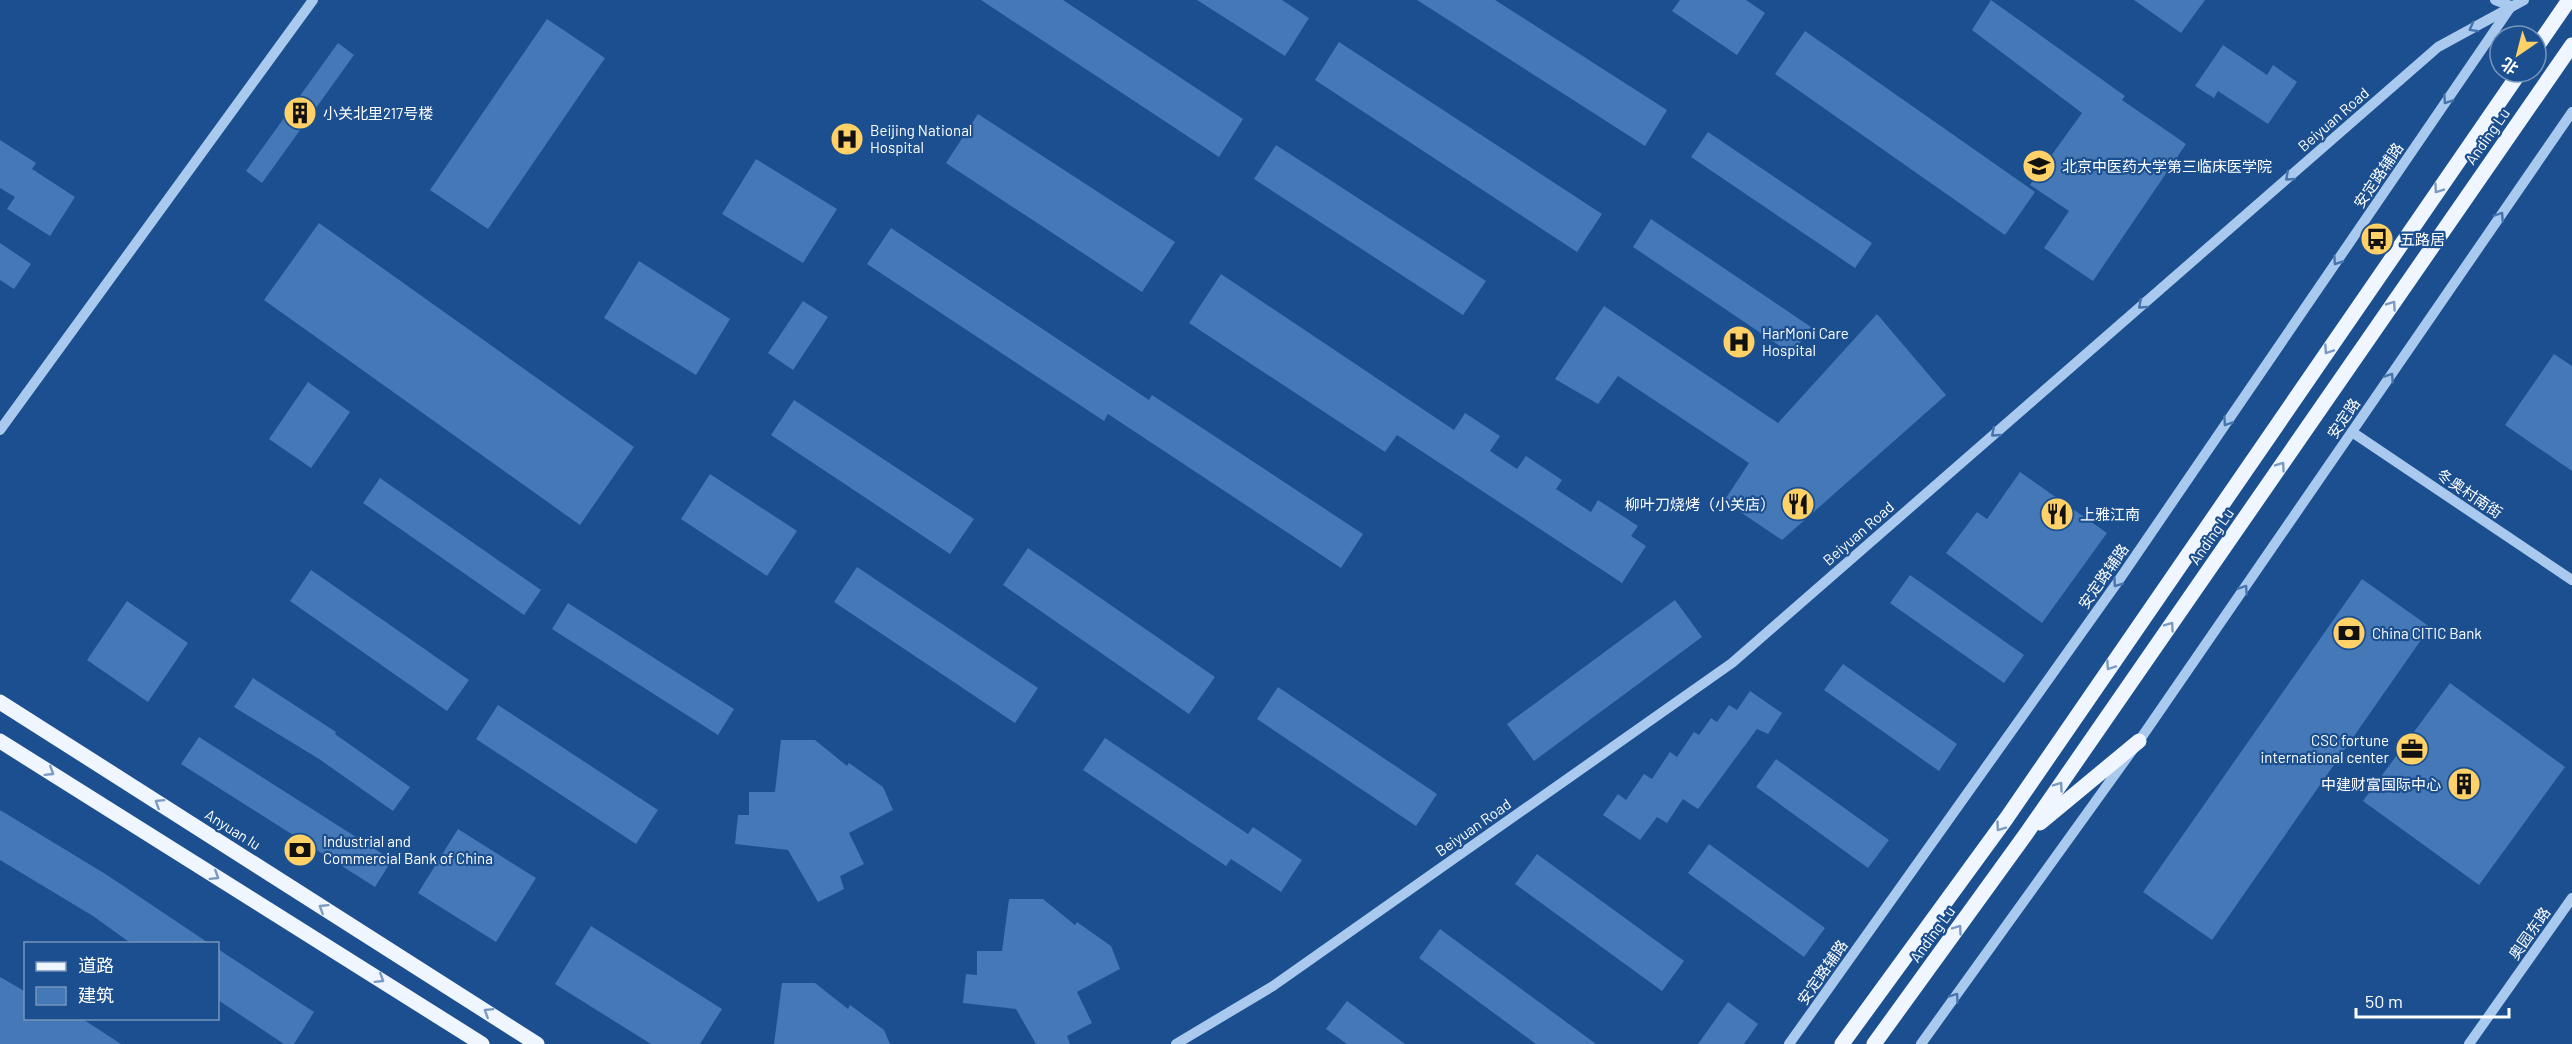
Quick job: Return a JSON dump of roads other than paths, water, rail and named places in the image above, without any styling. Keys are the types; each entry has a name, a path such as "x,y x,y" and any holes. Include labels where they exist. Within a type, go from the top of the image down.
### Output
{"main road":[{"path":"2548,31 2570,0"},
{"name":"Anding Lu","path":"1874,1044 2026,834 2572,45"},
{"name":"Anding Lu","path":"1842,1044 2006,819 2512,84"},
{"name":"Anyuan lu","path":"0,702 537,1044"},
{"path":"0,741 482,1044"},
{"path":"2026,834 2139,741"}],"street":[{"path":"0,430 313,0"},
{"path":"2495,0 2514,3"},
{"name":"Beiyuan Road","path":"1176,1044 1273,986 1732,663 2438,47 2514,3 2524,0"},
{"name":"安定路辅路","path":"1789,1044 2119,580 2514,3"},
{"name":"安定路","path":"2139,741 2572,112"},
{"name":"冬奥村南街","path":"2352,432 2572,580"},
{"path":"1921,1044 2139,741"},
{"name":"奥园东路","path":"2469,1044 2572,898"}],"place":[{"name":"小关北里217号楼","path":"300,113"},
{"name":"Beijing National Hospital","path":"847,139"},
{"name":"北京中医药大学第三临床医学院","path":"2039,166"},
{"name":"五路居","path":"2377,239"},
{"name":"HarMoni Care Hospital","path":"1739,342"},
{"name":"柳叶刀烧烤（小关店）","path":"1798,504"},
{"name":"上雅江南","path":"2057,514"},
{"name":"China CITIC Bank","path":"2349,633"},
{"name":"CSC fortune international center","path":"2412,749"},
{"name":"中建财富国际中心","path":"2464,784"},
{"name":"Industrial and Commercial Bank of China","path":"300,850"}]}
